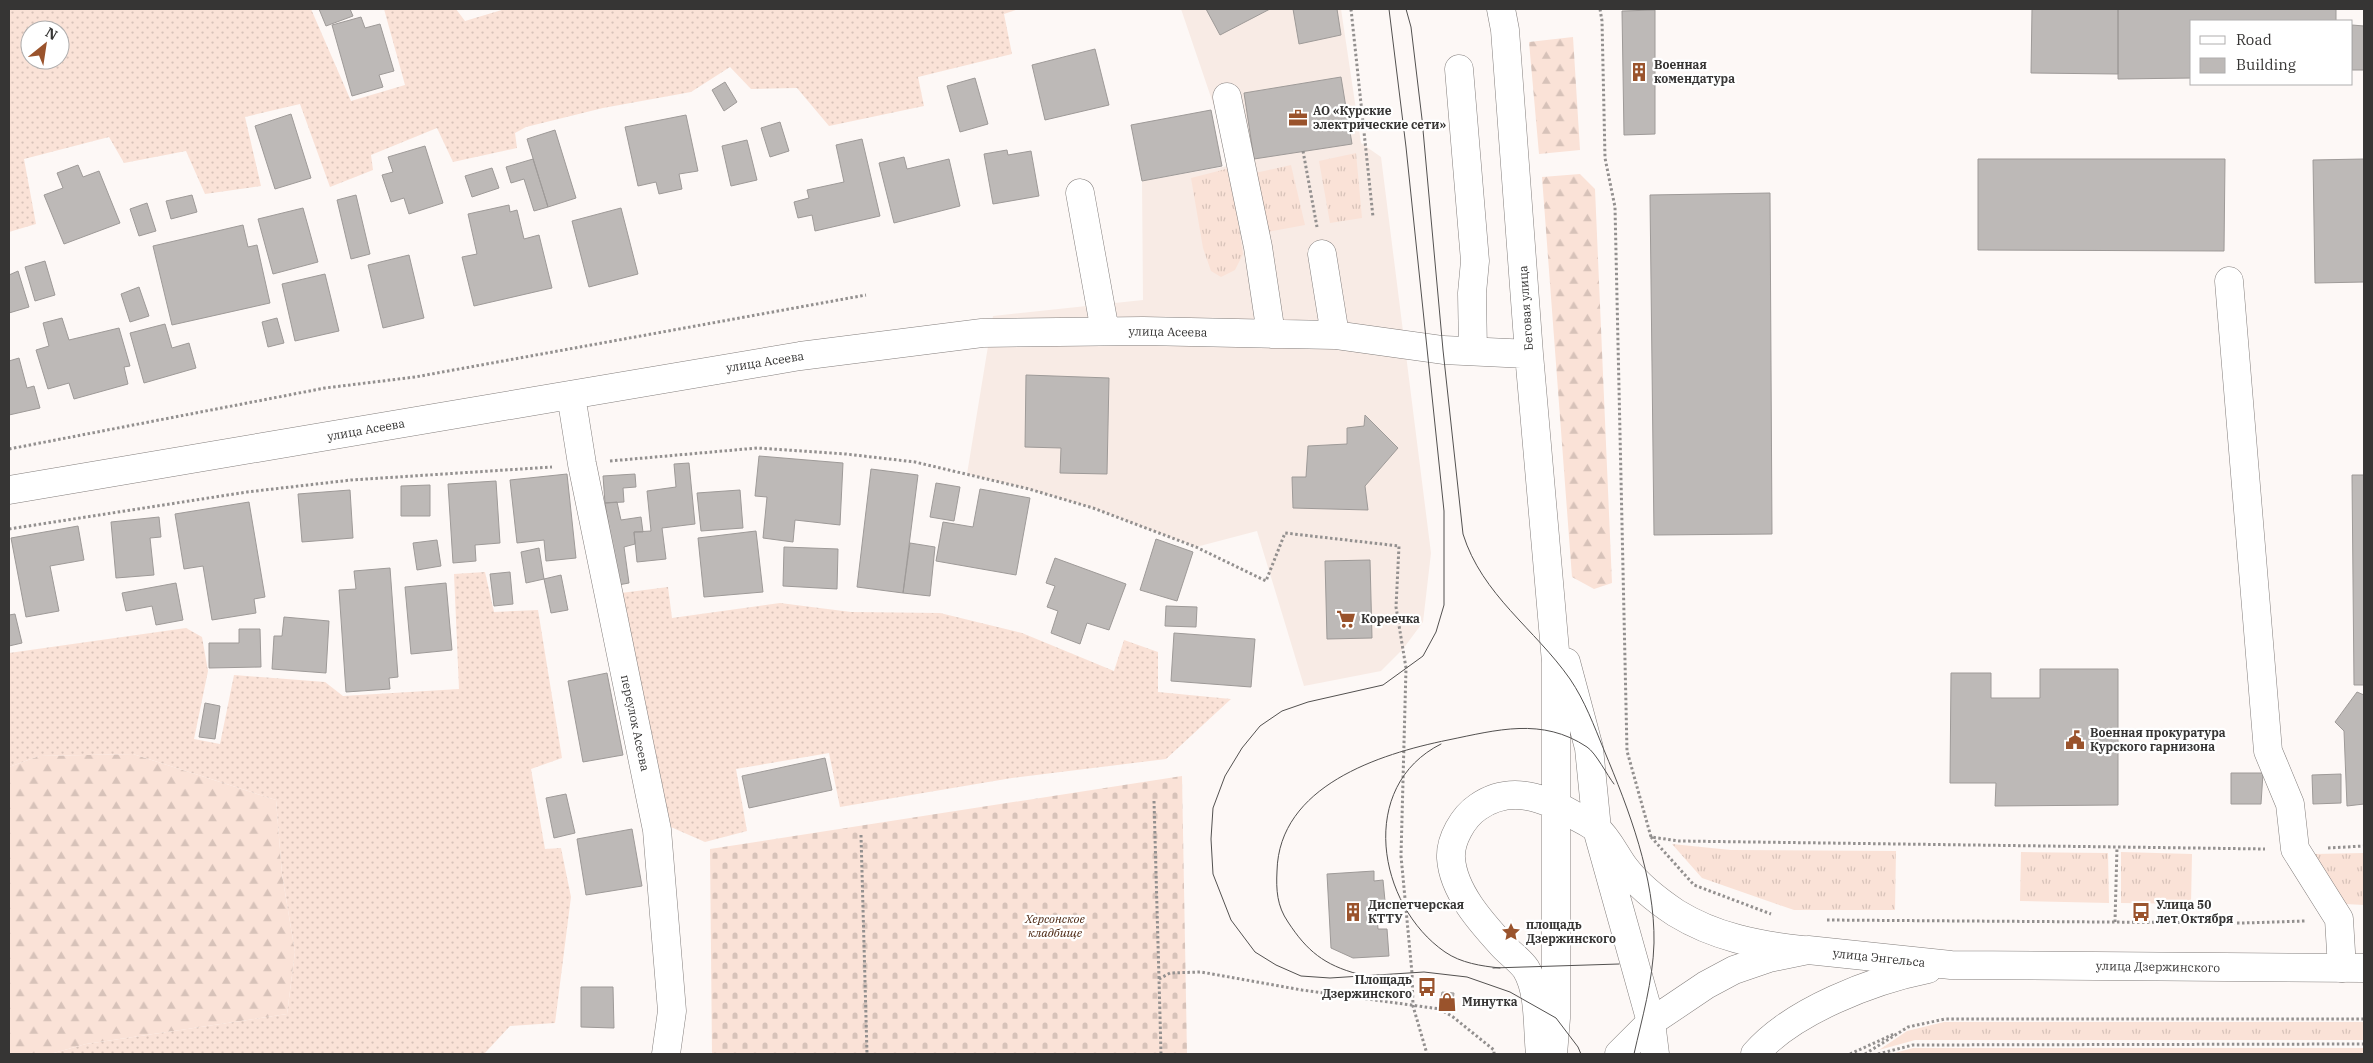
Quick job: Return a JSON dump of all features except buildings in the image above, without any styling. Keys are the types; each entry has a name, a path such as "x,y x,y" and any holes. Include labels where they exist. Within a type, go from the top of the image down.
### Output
{"street":[{"name":"Беговая улица","path":"1501,10 1505,30 1529,354 1552,604"},
{"path":"1459,69 1475,261 1472,293 1473,351"},
{"path":"1227,97 1258,247 1271,334"},
{"path":"1080,193 1105,331"},
{"path":"1322,254 1335,335"},
{"path":"2229,280 2268,751 2290,804 2295,849 2339,919 2353,968"},
{"name":"улица Асеева","path":"9,490 800,356 982,333 1105,331 1335,335 1443,350 1529,354"},
{"name":"переулок Асеева","path":"571,395 582,464 657,830 672,1011 666,1054"},
{"path":"1552,604 1556,662 1556,1018 1553,1054"},
{"path":"1552,604 1588,748 1597,829 1651,1022 1655,1054"},
{"path":"1540,1054 1534,991 1526,968 1501,944 1464,897 1454,876 1451,857 1456,836 1466,817 1478,806 1494,798 1517,794 1555,804 1597,829 1627,870 1649,892 1676,912 1704,928 1736,940 1808,950"},
{"name":"улица Энгельса","path":"1619,1054 1651,1022 1698,990 1734,970 1769,958 1808,950 1951,965"},
{"name":"улица Энгельса","path":"1754,1054 1791,1023 1834,1000 1907,973 1951,965"},
{"name":"улица Дзержинского","path":"1951,965 2353,968"}],"path":[{"path":"1351,9 1373,217"},
{"path":"1600,9 1602,21 1605,158 1615,207 1627,751 1651,837 1694,884 1778,916"},
{"path":"1303,151 1322,254"},
{"path":"9,449 297,393 415,377 866,295"},
{"path":"9,529 247,492 341,481 582,464 757,448 846,454 915,462 1029,489 1093,508 1196,547 1266,581 1285,533 1399,546 1396,608 1406,668 1401,856 1412,973 1413,1006 1427,1054"},
{"path":"1154,801 1160,1054"},
{"path":"861,835 867,1054"},
{"path":"1651,837 1688,841 2117,847 2295,849 2364,846"},
{"path":"2115,922 2117,847"},
{"path":"1826,920 2243,923 2339,919"},
{"path":"1159,979 1170,973 1201,972 1440,1010 1454,1017 1494,1050 1494,1054"},
{"path":"1850,1054 1908,1027 1945,1019 2364,1019"},
{"path":"1865,1054 1908,1027"},
{"path":"1878,1054 1913,1045 2364,1044"}],"shaded area":[{"path":"1181,9 1341,9 1361,143 1381,157 1431,553 1423,622 1403,649 1381,671 1304,686 1257,531 1196,547 1093,508 1029,489 967,474 993,316 1143,300 1142,181 1234,165"}],"green space":[{"path":"9,9 311,9 351,101 405,85 384,9 456,9 465,21 505,9 1019,9 1004,14 1012,54 918,77 924,106 829,126 797,88 751,89 730,67 691,92 603,108 526,127 515,133 517,148 453,162 437,128 371,155 373,170 330,187 300,104 245,117 261,186 205,194 186,151 124,163 109,137 24,159 36,224 9,232"},
{"path":"1573,37 1580,150 1539,154 1529,42"},
{"path":"1356,153 1362,218 1330,223 1319,161"},
{"path":"1291,165 1305,225 1268,232 1255,173"},
{"path":"1230,168 1243,254 1235,270 1221,277 1211,271 1203,248 1191,178"},
{"path":"1580,174 1595,189 1612,583 1594,589 1572,577 1542,177"},
{"path":"485,572 494,612 538,610 562,758 531,769 545,849 561,848 571,897 555,1023 510,1026 484,1054 50,1054 86,1044 287,1014 295,952 282,874 276,800 133,754 39,756 9,767 9,653 186,628 202,637 208,671 194,739 220,744 234,675 325,682 343,696 459,689 454,574"},
{"path":"668,587 672,618 780,603 851,612 940,613 1022,633 1114,671 1124,640 1158,652 1158,692 1231,699 1166,759 1012,778 840,807 829,753 736,769 747,831 705,842 664,824 621,593"},
{"path":"133,754 276,800 282,874 295,952 287,1014 86,1044 50,1054 9,1054 9,767 39,756"},
{"name":"Херсонское кладбище","path":"1182,776 1187,1054 712,1054 710,849"},
{"path":"1672,844 1731,850 1896,851 1895,910 1794,910 1702,878"},
{"path":"2021,852 2108,853 2109,903 2020,901"},
{"path":"2121,852 2192,854 2191,904 2121,903"},
{"path":"2364,853 2364,905 2345,904 2314,854"},
{"path":"1944,1022 2364,1022 2364,1040 1915,1040 1879,1050 1907,1031"},
{"path":"1913,1048 2364,1048 2364,1054 1891,1054"}],"tram line":[{"path":"1389,9 1406,147 1444,511 1444,605 1436,632 1423,656 1383,685 1308,702 1282,711 1260,726 1242,748 1225,776 1213,808 1211,839 1213,874 1231,920 1255,952 1276,965 1301,976 1330,978 1424,972 1467,977 1510,992 1556,1018 1578,1047 1581,1054"},
{"path":"1406,9 1411,27 1422,119 1443,350 1463,534 1472,556 1496,594 1556,661 1575,687 1593,723 1639,844 1650,893 1654,943 1644,1013 1634,1054"},
{"path":"1358,974 1335,966 1317,956 1295,932 1284,916 1279,904 1277,871 1282,842 1295,817 1314,796 1337,779 1364,765 1392,754 1466,736 1519,729 1553,732 1587,747 1598,759 1614,784"},
{"path":"1441,744 1414,763 1397,788 1387,816 1386,846 1392,877 1404,906 1422,931 1445,952 1464,961 1500,968"},
{"path":"1493,968 1619,964"}],"place":[{"name":"Военная комендатура","path":"1639,72"},
{"name":"АО «Курские электрические сети»","path":"1298,118"},
{"name":"Кореечка","path":"1346,619"},
{"name":"Военная прокуратура Курского гарнизона","path":"2075,740"},
{"name":"Диспетчерская КТТУ","path":"1353,912"},
{"name":"Улица 50 лет Октября","path":"2141,912"},
{"name":"площадь Дзержинского","path":"1511,932"},
{"name":"Площадь Дзержинского","path":"1427,987"},
{"name":"Минутка","path":"1447,1002"}]}
